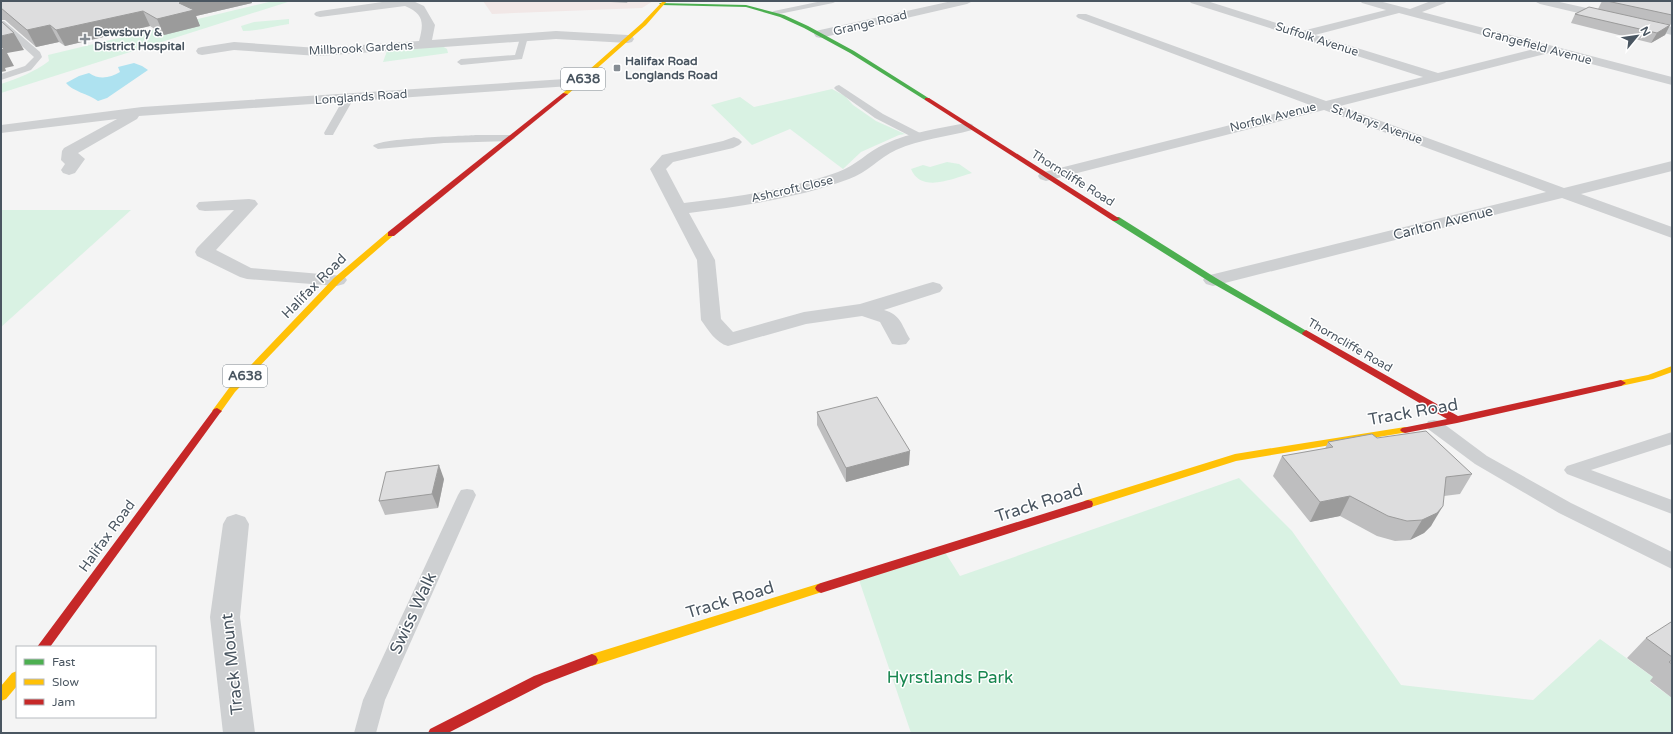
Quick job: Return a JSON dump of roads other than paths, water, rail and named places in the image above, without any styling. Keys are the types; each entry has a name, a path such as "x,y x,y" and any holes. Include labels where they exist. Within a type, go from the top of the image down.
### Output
{"street":[{"name":"Grange Road","path":"820,34 967,1"},
{"name":"Suffolk Avenue","path":"1195,1 1438,78"},
{"name":"Grangefield Avenue","path":"1366,1 1672,81"},
{"path":"1303,34 1407,11 1441,1"},
{"path":"1540,1 1672,31"},
{"name":"Millbrook Gardens","path":"320,14 406,2 420,8 429,25 425,44"},
{"name":"Thorncliffe Road","path":"663,3 745,4 774,13 820,34 858,56 1213,280 1457,420"},
{"name":"Halifax Road","path":"44,646 232,390 337,280 368,252 580,82 644,24 663,3"},
{"name":"St Marys Avenue","path":"1082,16 1672,233"},
{"name":"Millbrook Gardens","path":"202,51 234,46 318,52 556,35 628,39"},
{"name":"Norfolk Avenue","path":"1046,176 1324,104 1438,78 1548,49"},
{"name":"Longlands Road","path":"1,129 142,111 580,82"},
{"name":"Longlands Road","path":"69,170 77,159 69,160 70,151 142,111"},
{"name":"Ashcroft Close","path":"678,209 738,201 816,186 847,175 881,152 920,137 967,126"},
{"path":"734,142 728,145 668,158 658,169 706,260 711,320 728,340 804,318 863,310 933,288"},
{"name":"Carlton Avenue","path":"1213,280 1672,166"},
{"path":"206,206 249,204 204,252 247,273 337,280"},
{"path":"863,310 888,318 898,338"},
{"name":"Track Road","path":"435,733 471,724 539,680 594,659 1234,458 1434,425 1650,377 1672,369"},
{"name":"Track Mount","path":"236,524 225,617 239,733"},
{"path":"1,695 16,678"}],"lane":[{"path":"774,13 833,1"},
{"path":"1,23 37,54 38,57 28,68 1,78"},
{"path":"461,62 519,57 524,37"},
{"path":"839,88 879,116 920,137"},
{"path":"329,133 349,98"},
{"path":"378,146 407,142 479,138 510,138"},
{"path":"1434,425 1481,460 1565,508 1672,561"},
{"path":"1672,438 1573,470 1672,507"},
{"name":"Swiss Walk","path":"365,733 374,700 467,495"}],"water":[{"path":"134,63 148,70 107,98 98,101 72,88 66,83 79,76 89,73 97,77 112,76 120,72 118,67"}],"place":[{"name":"Dewsbury & District Hospital","path":"85,39"},
{"name":"Halifax Road Longlands Road","path":"617,68"}],"park label":[{"name":"Hyrstlands Park","path":"950,677"}]}
